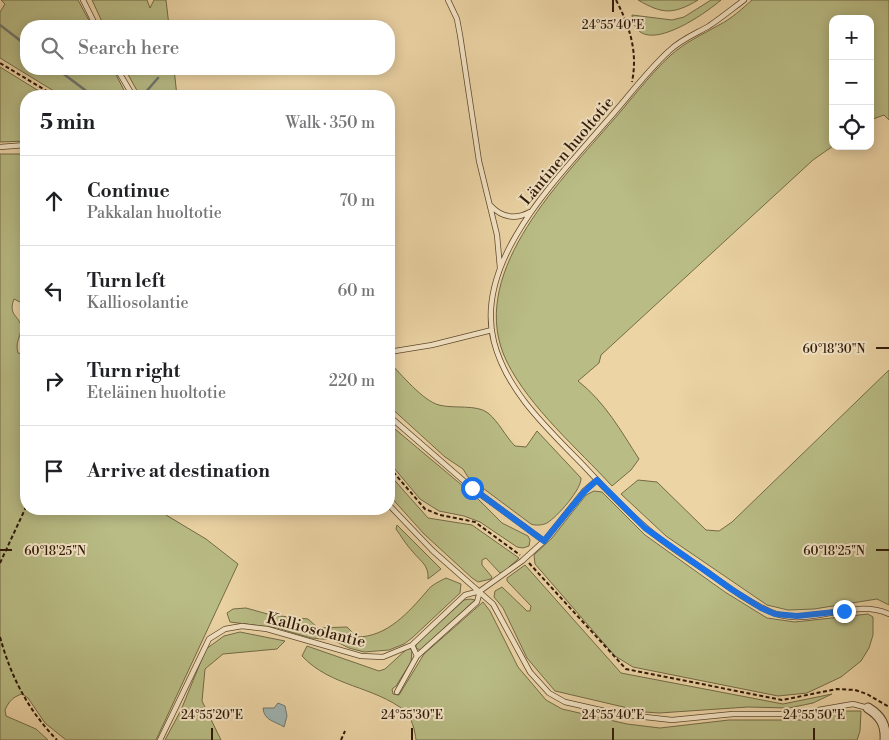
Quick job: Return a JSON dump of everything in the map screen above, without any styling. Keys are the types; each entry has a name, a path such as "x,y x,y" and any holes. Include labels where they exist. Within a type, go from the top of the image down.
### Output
{"street":[{"path":"868,708 883,721 886,730 885,740"}],"lane":[{"path":"83,0 93,20"},
{"path":"448,0 457,19 480,161 498,242 500,270"},
{"name":"Läntinen huoltotie","path":"744,0 725,15 669,51 553,183 513,242 500,270 492,302 492,330 500,359 516,390 547,427 645,528 731,589 761,608 775,614 797,616 870,608 889,614"},
{"path":"121,75 129,90"},
{"path":"0,147 20,145"},
{"path":"489,204 496,211 512,217 521,217 532,212"},
{"path":"395,351 432,345 492,330"},
{"path":"395,421 472,488 544,541"},
{"path":"397,692 417,656 477,602 480,591 525,558 544,541 584,492 597,480"},
{"path":"395,511 434,551 480,591 501,615 520,656 539,684 565,702 653,720 733,714 795,714 853,704 868,708"},
{"name":"Kalliosolantie","path":"160,740 201,651 209,638 225,629 242,626 267,629 361,656 384,657 412,645 465,596 480,591"},
{"path":"412,645 417,656"}],"path":[{"path":"616,0 628,22 635,64 628,96"},
{"path":"0,63 44,90"},
{"path":"395,474 426,509 440,515 474,522 525,558 626,669 782,700 837,689 856,690 889,707"},
{"path":"0,563 22,515"},
{"path":"0,637 7,661 26,702 57,740"},
{"path":"341,740 345,731"}],"green space":[{"path":"1,0 78,0 89,20 20,20 20,70 0,58 0,12 5,4"},
{"path":"92,0 147,0 150,8 154,0 166,0 168,20 101,20"},
{"path":"638,0 698,0 681,8 668,11 654,8"},
{"path":"711,0 721,0 687,23 658,35 646,34 637,28 632,15 672,20 684,17"},
{"path":"752,0 889,0 889,120 884,115 874,119 874,15 829,15 829,149 813,160 601,355 599,363 578,381 588,389 604,408 639,459 631,470 612,486 541,412 517,379 507,362 497,330 498,298 507,266 523,234 565,176 654,72 671,55 694,39 728,20"},
{"path":"0,67 37,90 20,90 20,141 0,142"},
{"path":"28,75 116,75 124,90 52,90"},
{"path":"128,75 175,75 176,90 137,90"},
{"path":"0,154 20,154 20,302 14,299 12,309 20,323 17,346 18,353 20,354 20,515 166,515 206,539 238,564 156,740 66,740 45,723 28,698 22,694 10,702 5,710 6,716 36,729 48,740 0,740"},
{"path":"395,368 426,398 439,405 478,409 488,413 515,446 526,447 537,431 581,478 578,489 562,509 547,523 535,525 531,524 468,477 463,469 445,457 395,411"},
{"path":"889,370 889,605 877,599 814,609 788,610 767,605 666,536 621,494 638,480 657,482 706,530 719,531 732,522"},
{"path":"395,429 476,497 502,523 528,536 530,540 529,546 517,547 480,522 464,516 439,511 420,499 395,469"},
{"path":"395,481 428,518 472,525 519,558 505,571 500,573 486,558 482,560 482,565 492,577 491,579 478,582 424,534 395,502"},
{"path":"594,491 602,492 645,535 725,592 767,618 795,622 868,614 873,617 873,635 869,648 861,661 841,677 807,693 778,696 633,667 615,656 535,564 534,555 552,538 586,495"},
{"path":"397,525 441,569 428,579 426,567 404,541 396,529"},
{"path":"525,565 621,673 783,704 832,694 813,703 789,708 748,707 659,713 645,712 555,691 527,658 503,608 494,597 495,591 502,587 527,611 530,611 531,606 507,581 507,578"},
{"path":"446,578 461,584 460,593 412,638 404,644 389,650 364,652 349,648 333,640 311,638 277,628 230,622 227,613 233,609 246,608 271,615 308,619 318,628 347,627 357,637 368,636 388,628 405,615 431,587"},
{"path":"464,600 475,600 420,650 416,648 416,644"},
{"path":"483,602 490,611 518,667 546,700 562,709 627,724 660,728 729,720 809,720 839,711 861,711 860,731 857,740 416,740 411,721 405,711 380,696 326,674 302,656 307,646 379,671 385,669 408,648 412,650 411,662 396,686 392,689 393,694 399,695 424,654"},
{"path":"240,632 285,641 277,649 223,654 205,669 202,701 221,740 165,740 181,710 206,649 224,636"}],"water":[{"path":"278,703 285,706 287,716 284,727 265,716 263,708 274,708"}],"waterway":[{"path":"0,25 20,40"},
{"path":"65,75 85,90"},
{"path":"148,90 158,78"}],"route":[{"path":"472,488 544,541 584,492 597,480 645,528 761,608 785,616 815,615 844,611"}]}
